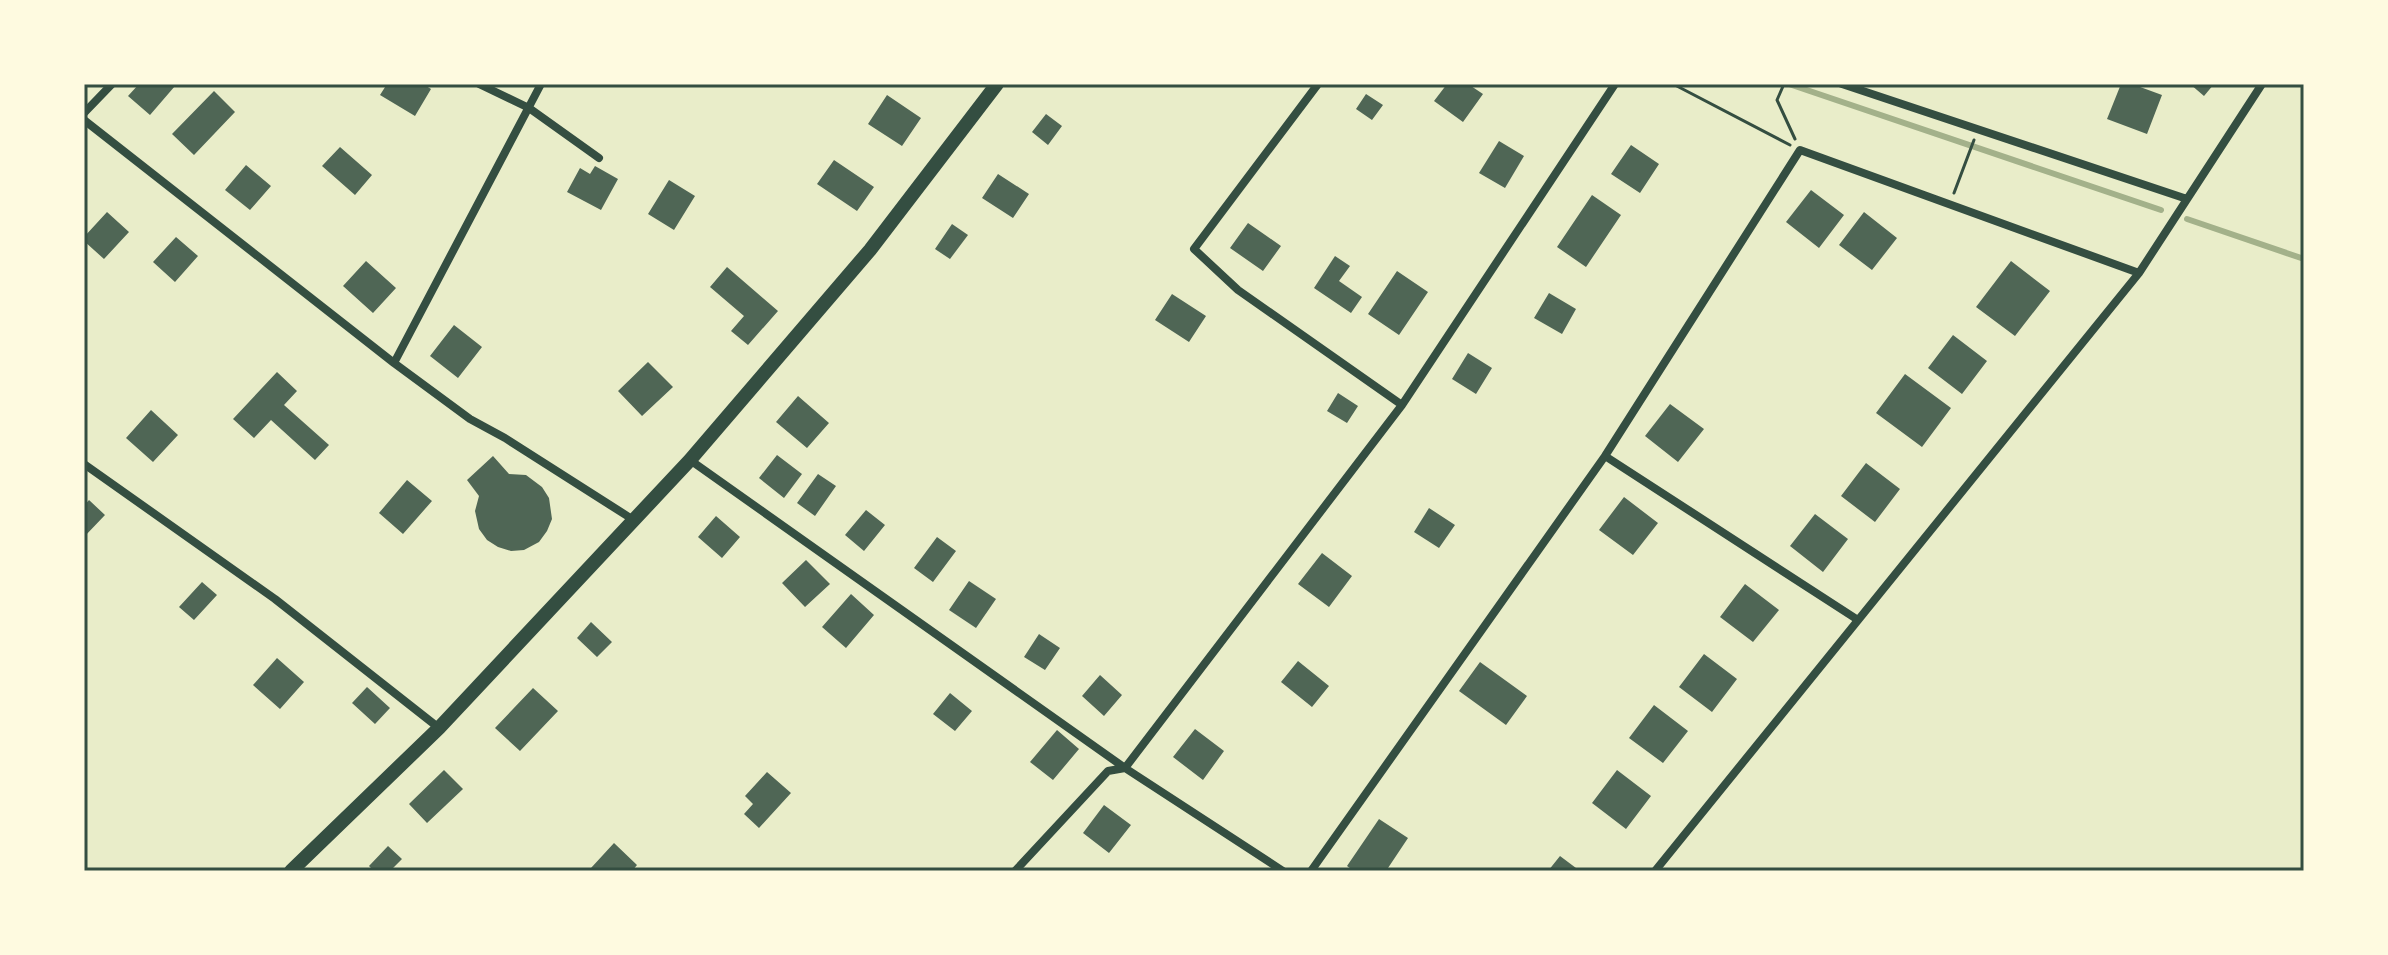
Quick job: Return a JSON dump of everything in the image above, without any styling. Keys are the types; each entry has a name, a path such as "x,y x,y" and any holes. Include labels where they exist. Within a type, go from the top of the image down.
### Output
{"street":[{"path":"84,113 112,84"},
{"path":"479,84 529,108 599,158"},
{"path":"394,363 541,84"},
{"path":"291,871 439,728 690,460 870,250 997,84"},
{"path":"1318,84 1194,249 1238,290 1402,405"},
{"path":"1015,871 1108,771 1125,768 1402,405 1615,84"},
{"path":"1842,84 2187,199"},
{"path":"1655,871 2139,273 2262,84"},
{"path":"84,120 470,419 632,519"},
{"path":"1311,871 1605,456 1800,150 2139,273"},
{"path":"1605,456 1858,620"},
{"path":"690,460 1125,768 1283,871"},
{"path":"84,464 275,599 439,728"}],"path":[{"path":"1673,84 1800,150"},
{"path":"1784,84 1777,100 1800,150"},
{"path":"1949,204 1978,129"}],"building":[{"path":"139,84 175,86 150,115 128,96"},
{"path":"387,84 423,84 431,89 415,116 380,95"},
{"path":"1447,84 1468,84 1483,94 1463,122 1434,101"},
{"path":"2121,84 2132,84 2162,95 2147,134 2107,119"},
{"path":"2190,84 2214,84 2204,96"},
{"path":"214,91 235,112 194,155 172,134"},
{"path":"1366,94 1383,105 1372,120 1356,109"},
{"path":"887,95 921,118 902,146 868,124"},
{"path":"1046,114 1062,126 1048,145 1032,132"},
{"path":"1499,141 1524,156 1505,188 1479,173"},
{"path":"1631,145 1659,164 1640,193 1611,174"},
{"path":"340,147 372,175 355,195 322,166"},
{"path":"834,160 874,187 857,211 817,184"},
{"path":"246,165 271,186 250,210 225,190"},
{"path":"595,166 618,179 601,210 567,192 580,168 590,174"},
{"path":"998,174 1029,194 1013,218 982,198"},
{"path":"669,180 695,196 674,230 648,214"},
{"path":"1811,190 1844,215 1819,248 1786,222"},
{"path":"1592,195 1621,215 1586,267 1557,247"},
{"path":"107,212 129,232 104,259 84,241 84,237"},
{"path":"1864,212 1897,238 1872,270 1839,245"},
{"path":"1248,223 1281,246 1263,271 1230,248"},
{"path":"952,224 968,235 950,259 935,249"},
{"path":"176,237 198,256 175,282 153,262"},
{"path":"1335,256 1350,266 1339,281 1362,297 1351,313 1314,288"},
{"path":"366,261 396,288 373,313 343,286"},
{"path":"2011,261 2050,291 2015,336 1976,307"},
{"path":"727,267 778,311 748,345 731,331 744,316 710,287"},
{"path":"1397,271 1428,292 1399,335 1368,314"},
{"path":"1549,293 1576,309 1562,334 1534,318"},
{"path":"1172,294 1206,316 1189,342 1155,320"},
{"path":"454,325 482,347 458,378 430,356"},
{"path":"1953,335 1987,361 1962,394 1928,368"},
{"path":"1468,353 1492,368 1476,394 1452,379"},
{"path":"648,362 673,387 642,416 618,391"},
{"path":"277,372 297,391 284,405 329,445 315,460 271,420 254,438 233,419"},
{"path":"1905,374 1951,408 1922,447 1876,413"},
{"path":"1338,393 1358,406 1347,423 1327,411"},
{"path":"798,396 829,423 807,448 776,422"},
{"path":"1670,404 1704,429 1678,462 1645,436"},
{"path":"151,410 178,435 153,462 126,438"},
{"path":"777,455 802,474 784,498 759,478"},
{"path":"493,456 509,474 526,475 542,487 549,498 552,519 547,531 539,542 524,550 511,551 498,547 487,540 479,529 475,511 479,496 467,480"},
{"path":"1866,463 1900,489 1875,522 1841,496"},
{"path":"818,474 836,486 815,516 797,503"},
{"path":"407,480 432,501 403,534 379,513"},
{"path":"1624,497 1658,523 1633,555 1599,530"},
{"path":"89,500 105,515 84,537 84,506"},
{"path":"1429,508 1455,525 1439,548 1414,532"},
{"path":"866,510 885,525 864,551 845,535"},
{"path":"1815,514 1848,539 1823,572 1790,546"},
{"path":"716,516 740,537 722,558 698,537"},
{"path":"937,537 956,551 933,582 914,568"},
{"path":"1322,553 1352,576 1329,607 1298,584"},
{"path":"806,560 830,584 805,607 782,583"},
{"path":"969,581 996,599 976,628 949,610"},
{"path":"202,582 217,595 194,620 179,607"},
{"path":"1745,584 1779,610 1753,642 1720,617"},
{"path":"851,594 874,615 846,648 822,627"},
{"path":"591,622 612,642 597,657 577,638"},
{"path":"1039,634 1060,648 1045,670 1024,657"},
{"path":"1704,654 1737,679 1712,712 1679,687"},
{"path":"277,658 304,682 280,709 253,685"},
{"path":"1298,661 1329,686 1312,707 1281,682"},
{"path":"1480,662 1527,696 1506,725 1459,691"},
{"path":"1100,675 1122,695 1104,716 1082,696"},
{"path":"367,687 390,708 375,724 352,703"},
{"path":"533,688 558,711 520,751 495,728"},
{"path":"950,693 972,711 955,731 933,714"},
{"path":"1654,705 1688,731 1663,763 1629,738"},
{"path":"1195,729 1224,751 1203,780 1173,757"},
{"path":"1057,730 1079,749 1053,780 1030,762"},
{"path":"444,770 463,789 427,823 409,804"},
{"path":"1617,770 1651,796 1626,829 1592,803"},
{"path":"767,772 791,793 759,828 744,814 753,804 745,796"},
{"path":"1104,805 1131,825 1109,853 1083,833"},
{"path":"1379,819 1408,838 1386,871 1354,871 1347,866"},
{"path":"614,843 637,865 632,871 594,871 591,868"},
{"path":"388,846 402,859 390,871 374,871 369,866"},
{"path":"1560,856 1580,871 1548,871"}],"waterway":[{"path":"1789,84 2161,210"},
{"path":"2187,219 2304,259"}]}
